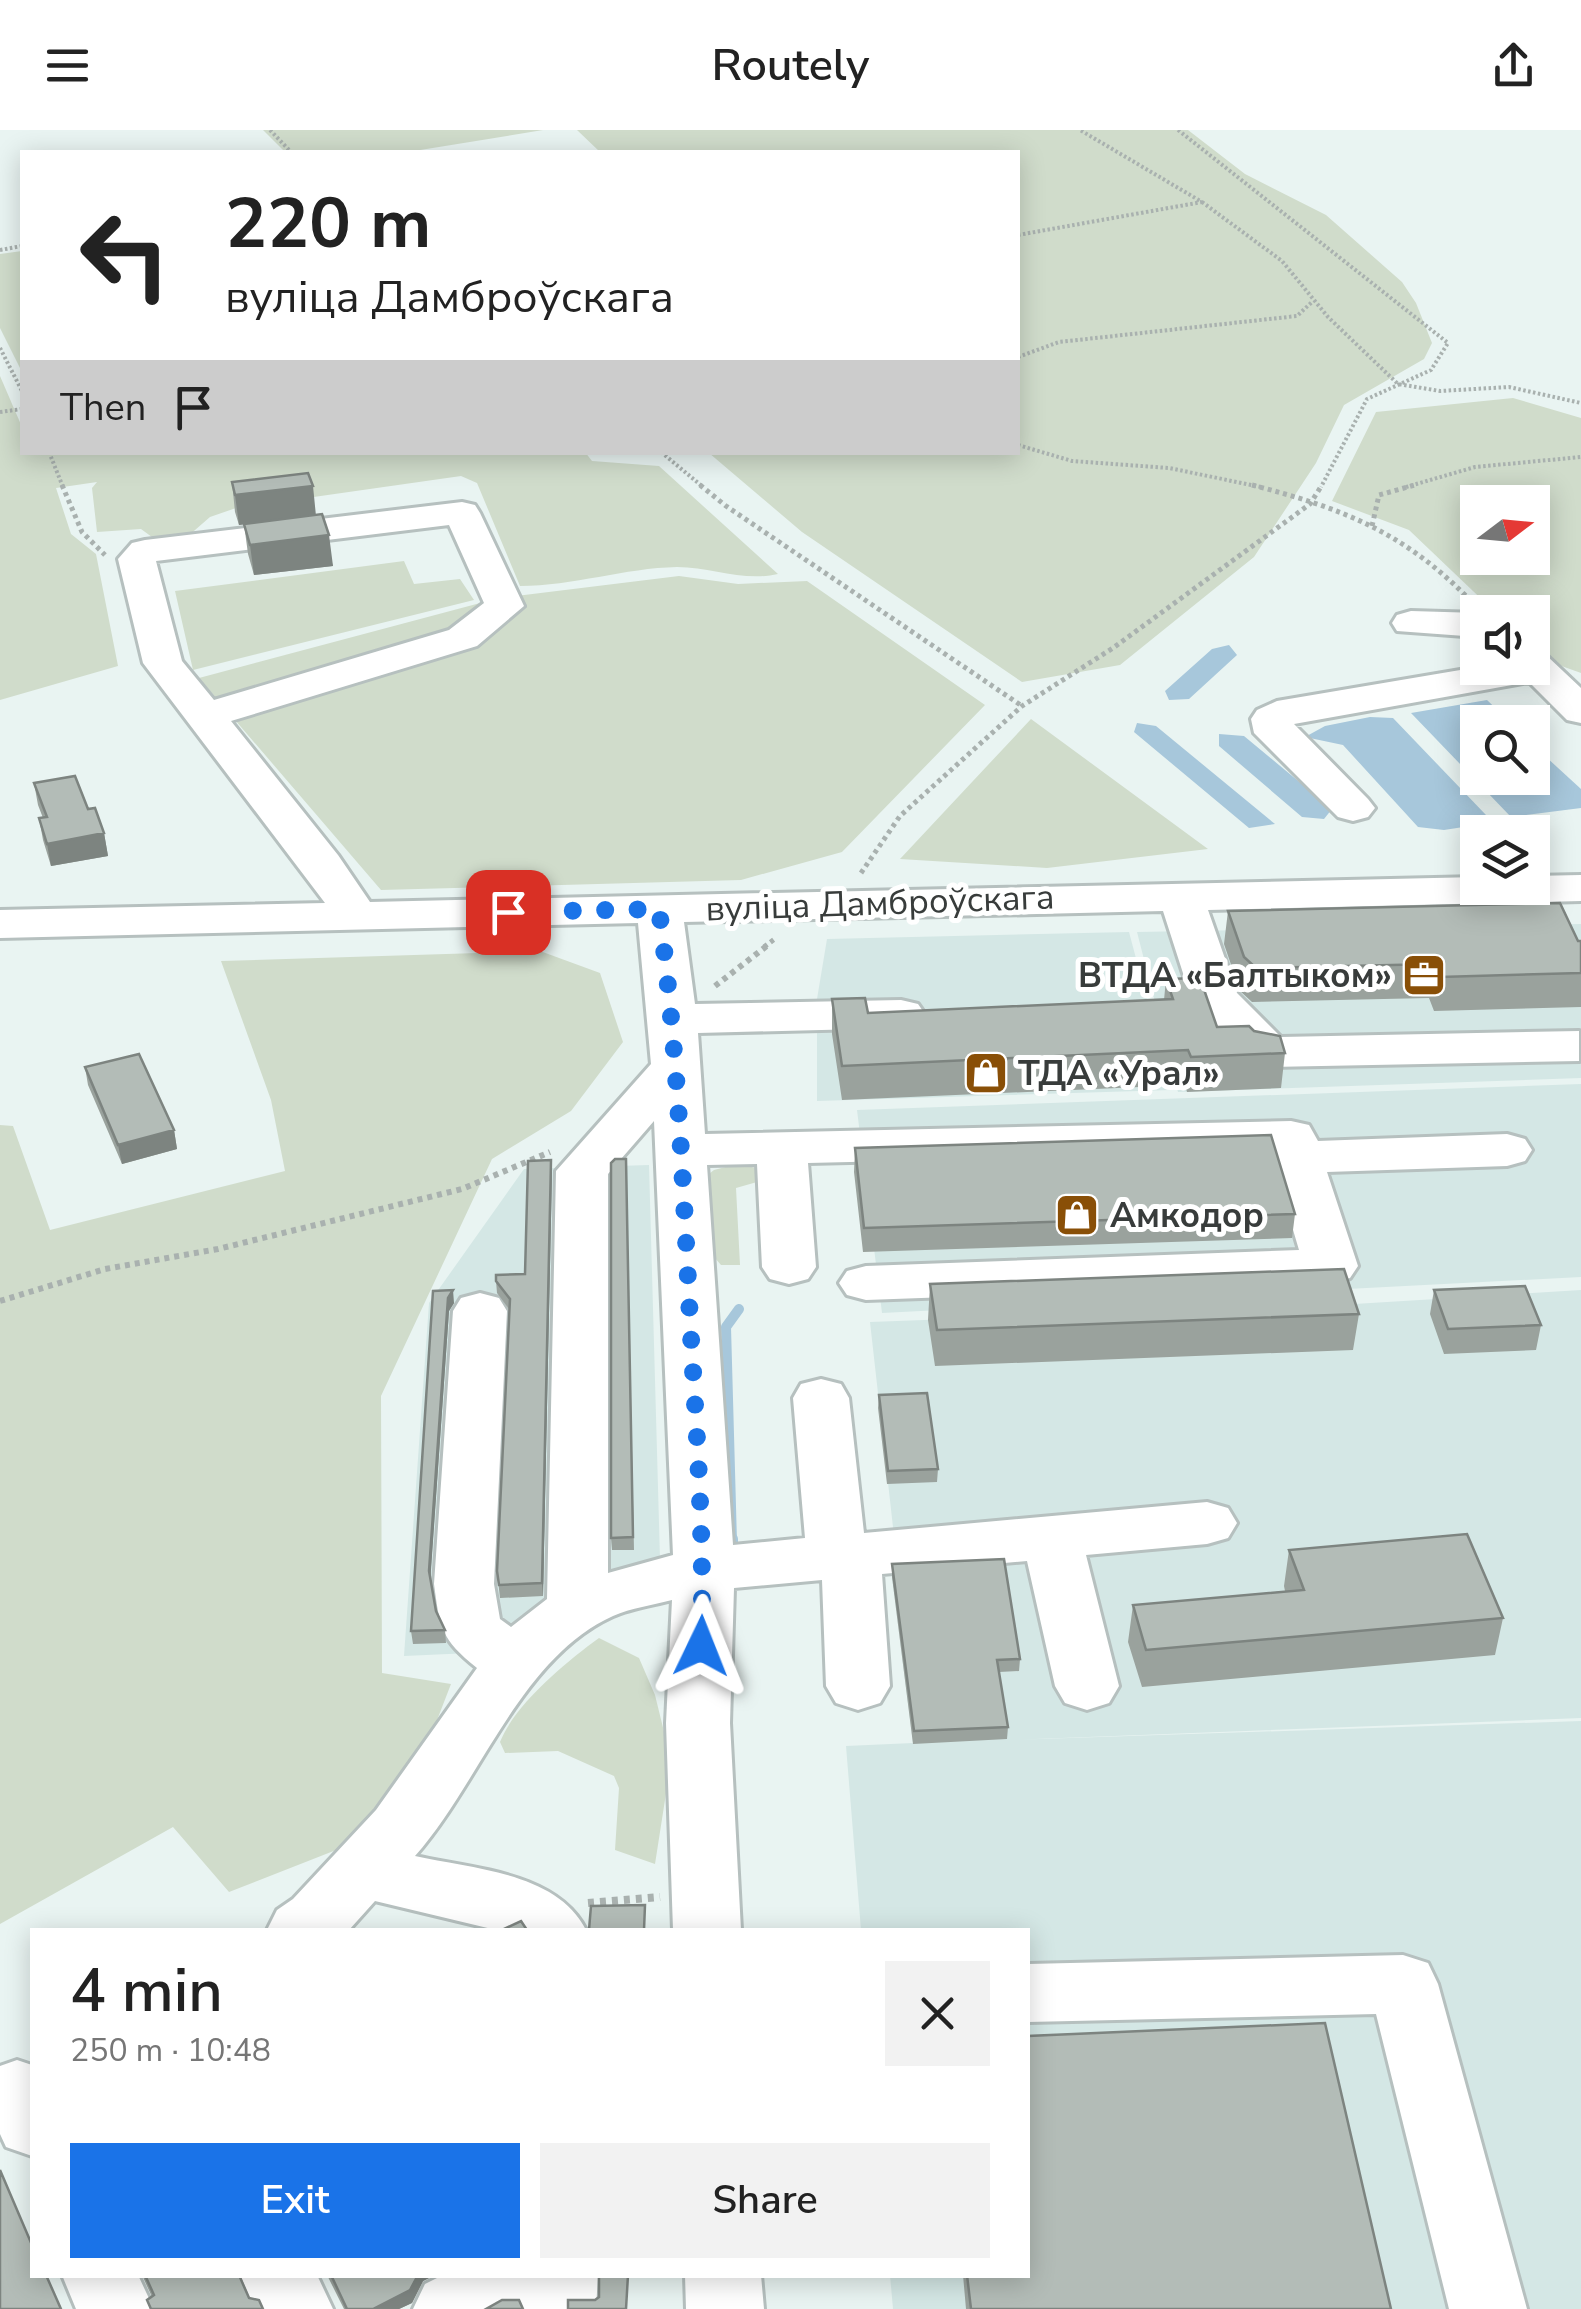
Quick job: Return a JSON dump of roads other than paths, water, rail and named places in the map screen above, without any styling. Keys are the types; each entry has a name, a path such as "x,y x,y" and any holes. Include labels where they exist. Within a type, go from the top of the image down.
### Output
{"street":[{"path":"205,716 462,638 505,606 462,514 145,551 137,559 163,662 205,716 322,864 356,915"},
{"path":"1411,624 1460,615"},
{"path":"1352,808 1275,733 1272,719 1291,710 1460,680"},
{"path":"1550,681 1581,711"},
{"name":"вуліца Дамброўскага","path":"0,924 1581,888"},
{"path":"1181,896 1215,998 1268,1052 1580,1046"},
{"path":"659,909 674,1042 704,1569 698,1723 707,1911"},
{"path":"674,1042 946,1013"},
{"path":"577,1608 582,1172 610,1139 674,1042"},
{"path":"680,1150 1292,1136 1330,1266 866,1282"},
{"path":"782,1148 789,1267"},
{"path":"1297,1157 1507,1150"},
{"path":"480,1311 464,1584 471,1628 514,1664"},
{"path":"820,1398 844,1556 858,1686"},
{"path":"304,1928 362,1871 440,1775 514,1664 544,1631 577,1608 627,1588 704,1569 1207,1523"},
{"path":"1052,1537 1087,1686"},
{"path":"362,1871 567,1917"},
{"path":"1030,1993 1402,1984 1488,2309"},
{"path":"101,2278 115,2309"},
{"path":"279,2278 294,2309"},
{"path":"452,2309 518,2278"},
{"path":"558,2309 560,2278"},
{"path":"723,2278 725,2309"}],"water":[{"path":"1229,645 1237,655 1189,699 1169,700 1165,691 1212,649"},
{"path":"1487,700 1492,705 1460,705 1460,764 1411,713"},
{"path":"1370,717 1393,718 1460,788 1460,795 1467,795 1486,815 1460,815 1460,828 1418,827 1343,745 1305,737 1325,726"},
{"path":"1137,723 1156,726 1275,824 1249,828 1134,732"},
{"path":"1219,734 1244,736 1332,809 1324,819 1302,817 1219,746"},
{"path":"1550,761 1581,789 1581,808 1509,815 1490,795 1550,795"}],"waterway":[{"path":"732,1542 726,1327 739,1309"}],"place":[{"name":"ВТДА «Балтыком»","path":"1424,975"},
{"name":"ТДА «Урал»","path":"986,1073"},
{"name":"Амкодор","path":"1077,1215"}]}
